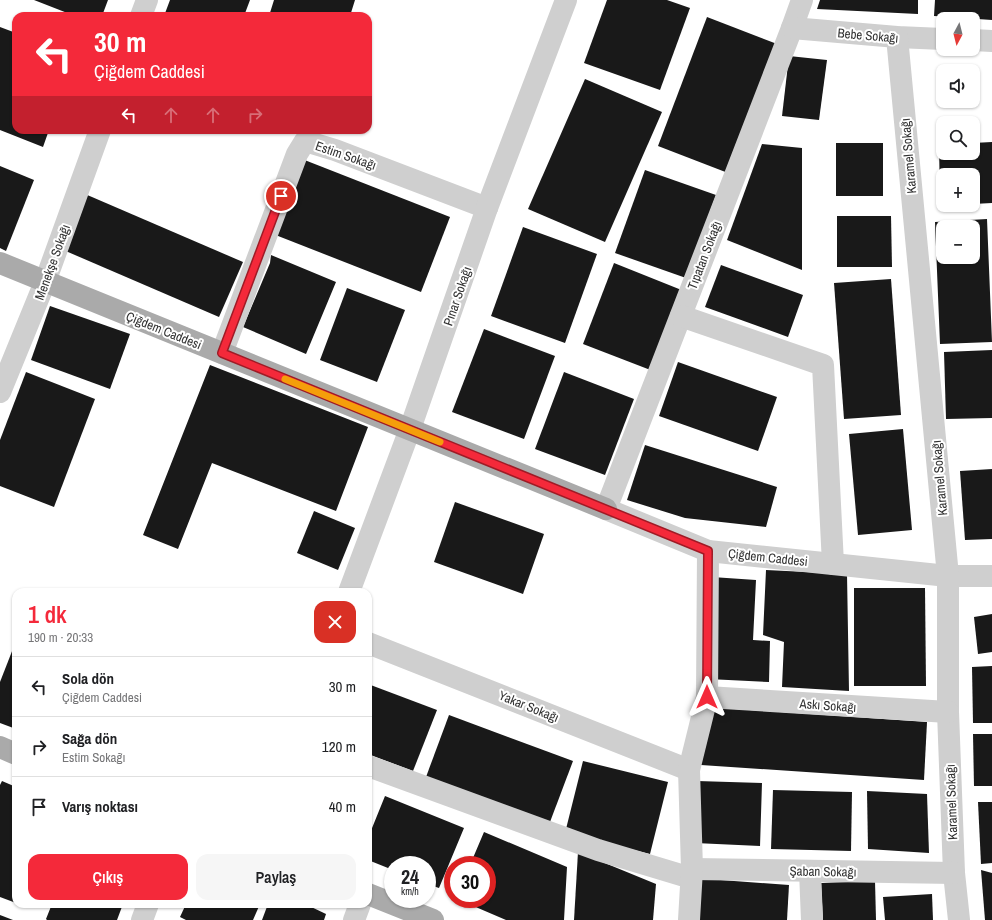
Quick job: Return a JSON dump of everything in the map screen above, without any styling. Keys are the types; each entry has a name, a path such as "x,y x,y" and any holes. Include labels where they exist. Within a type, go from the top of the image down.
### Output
{"main road":[{"name":"Çiğdem Caddesi","path":"0,263 606,510"},
{"path":"0,747 12,752"},
{"path":"372,896 433,920"}],"street":[{"path":"142,12 147,0"},
{"name":"Pınar Sokağı","path":"351,588 410,430 487,208 566,0"},
{"name":"Tıpatan Sokağı","path":"606,510 802,0"},
{"name":"Bebe Sokağı","path":"792,28 936,39"},
{"name":"Karamel Sokağı","path":"897,37 948,576 948,712 954,873 959,920"},
{"path":"980,40 992,41"},
{"name":"Menekşe Sokağı","path":"0,392 46,282 99,134"},
{"name":"Estim Sokağı","path":"222,353 297,154 305,141 335,150 487,208"},
{"path":"681,316 824,365 833,564"},
{"name":"Çiğdem Caddesi","path":"606,510 708,551 948,576 992,576"},
{"path":"689,920 692,874 689,770 707,697 708,551"},
{"name":"Yakar Sokağı","path":"372,645 689,770"},
{"name":"Askı Sokağı","path":"707,697 948,712"},
{"name":"Şaban Sokağı","path":"372,767 598,850 692,874 810,871 954,873"},
{"path":"810,871 812,920"},
{"path":"142,920 146,908"},
{"path":"354,920 358,908"}],"building":[{"path":"34,0 108,0 104,12 65,12"},
{"path":"170,0 250,0 246,12 166,12"},
{"path":"274,0 355,0 351,12 270,12"},
{"path":"607,0 667,0 690,8 660,90 584,63"},
{"path":"820,0 918,0 918,14 817,9"},
{"path":"935,0 992,0 992,20 980,19 980,12 936,12 936,16 934,16"},
{"path":"707,17 777,44 728,173 658,146"},
{"path":"0,27 12,32 12,134 48,134 43,147 0,130"},
{"path":"789,56 827,60 819,120 782,116"},
{"path":"585,79 662,112 605,242 528,209"},
{"path":"992,142 992,203 980,204 980,168 939,168 939,160 980,160 980,143"},
{"path":"836,143 883,143 883,196 836,196"},
{"path":"762,144 802,148 802,270 727,240"},
{"path":"302,159 450,217 421,292 273,234"},
{"path":"0,166 34,180 6,251 0,248"},
{"path":"645,170 716,195 686,278 615,253"},
{"path":"85,194 243,262 219,317 61,249"},
{"path":"837,216 891,216 892,267 837,267"},
{"path":"987,219 992,342 940,344 937,264 980,264 980,220 970,220"},
{"path":"935,222 936,222 936,246"},
{"path":"523,227 597,254 565,343 491,316"},
{"path":"271,255 336,282 306,354 243,327 270,263"},
{"path":"614,263 684,291 653,371 583,344"},
{"path":"721,265 803,295 788,337 705,307"},
{"path":"891,279 901,415 844,419 834,283"},
{"path":"347,288 405,310 377,382 320,360"},
{"path":"50,306 130,334 110,389 31,360"},
{"path":"484,329 555,356 524,439 452,412"},
{"path":"992,350 992,418 946,419 944,352"},
{"path":"678,362 777,397 758,451 659,416"},
{"path":"210,365 368,427 336,511 212,463 178,549 143,535"},
{"path":"26,372 95,399 54,507 0,486 0,440"},
{"path":"564,372 634,399 605,475 535,449"},
{"path":"903,429 912,530 858,535 849,434"},
{"path":"645,445 777,487 766,527 685,518 627,500"},
{"path":"992,469 992,539 965,540 960,471"},
{"path":"455,502 544,534 523,594 434,562"},
{"path":"314,511 355,528 338,570 297,553"},
{"path":"766,570 847,574 849,691 782,687 784,642 763,635"},
{"path":"712,577 756,580 753,640 770,641 769,682 708,679"},
{"path":"854,588 925,588 926,686 854,686"},
{"path":"992,614 992,652 978,654 974,617"},
{"path":"12,651 12,728 0,723 0,682"},
{"path":"992,666 992,723 973,723 972,667"},
{"path":"372,686 437,710 413,771 372,756"},
{"path":"705,707 927,722 924,780 701,765"},
{"path":"449,715 573,761 550,822 426,777"},
{"path":"973,734 992,734 992,786 974,786"},
{"path":"583,761 668,782 650,854 565,833"},
{"path":"2,781 12,785 12,902 0,897 0,785"},
{"path":"697,781 762,783 760,846 695,843"},
{"path":"773,790 852,792 851,851 771,849"},
{"path":"867,791 927,794 929,853 868,849"},
{"path":"385,796 464,828 452,856 444,856 444,876 439,888 436,887 436,856 384,856 384,866 372,862 372,828"},
{"path":"978,802 992,802 992,863 981,864"},
{"path":"484,832 567,867 564,920 506,920 478,908 496,908 496,856 474,856"},
{"path":"578,852 656,884 653,920 574,920"},
{"path":"981,870 992,873 992,920 985,920"},
{"path":"694,878 789,885 787,920 691,920"},
{"path":"875,881 876,920 823,920 821,883"},
{"path":"932,894 933,920 885,920 883,897"},
{"path":"50,908 122,908 117,920 46,919"},
{"path":"184,908 258,908 253,920 186,920 180,917"},
{"path":"266,908 313,908 326,914 324,920 262,920"},
{"path":"0,915 13,920 0,920"}],"slow traffic":[{"path":"285,379 440,442"}],"route":[{"path":"281,196 222,353 708,551 707,697"}]}
